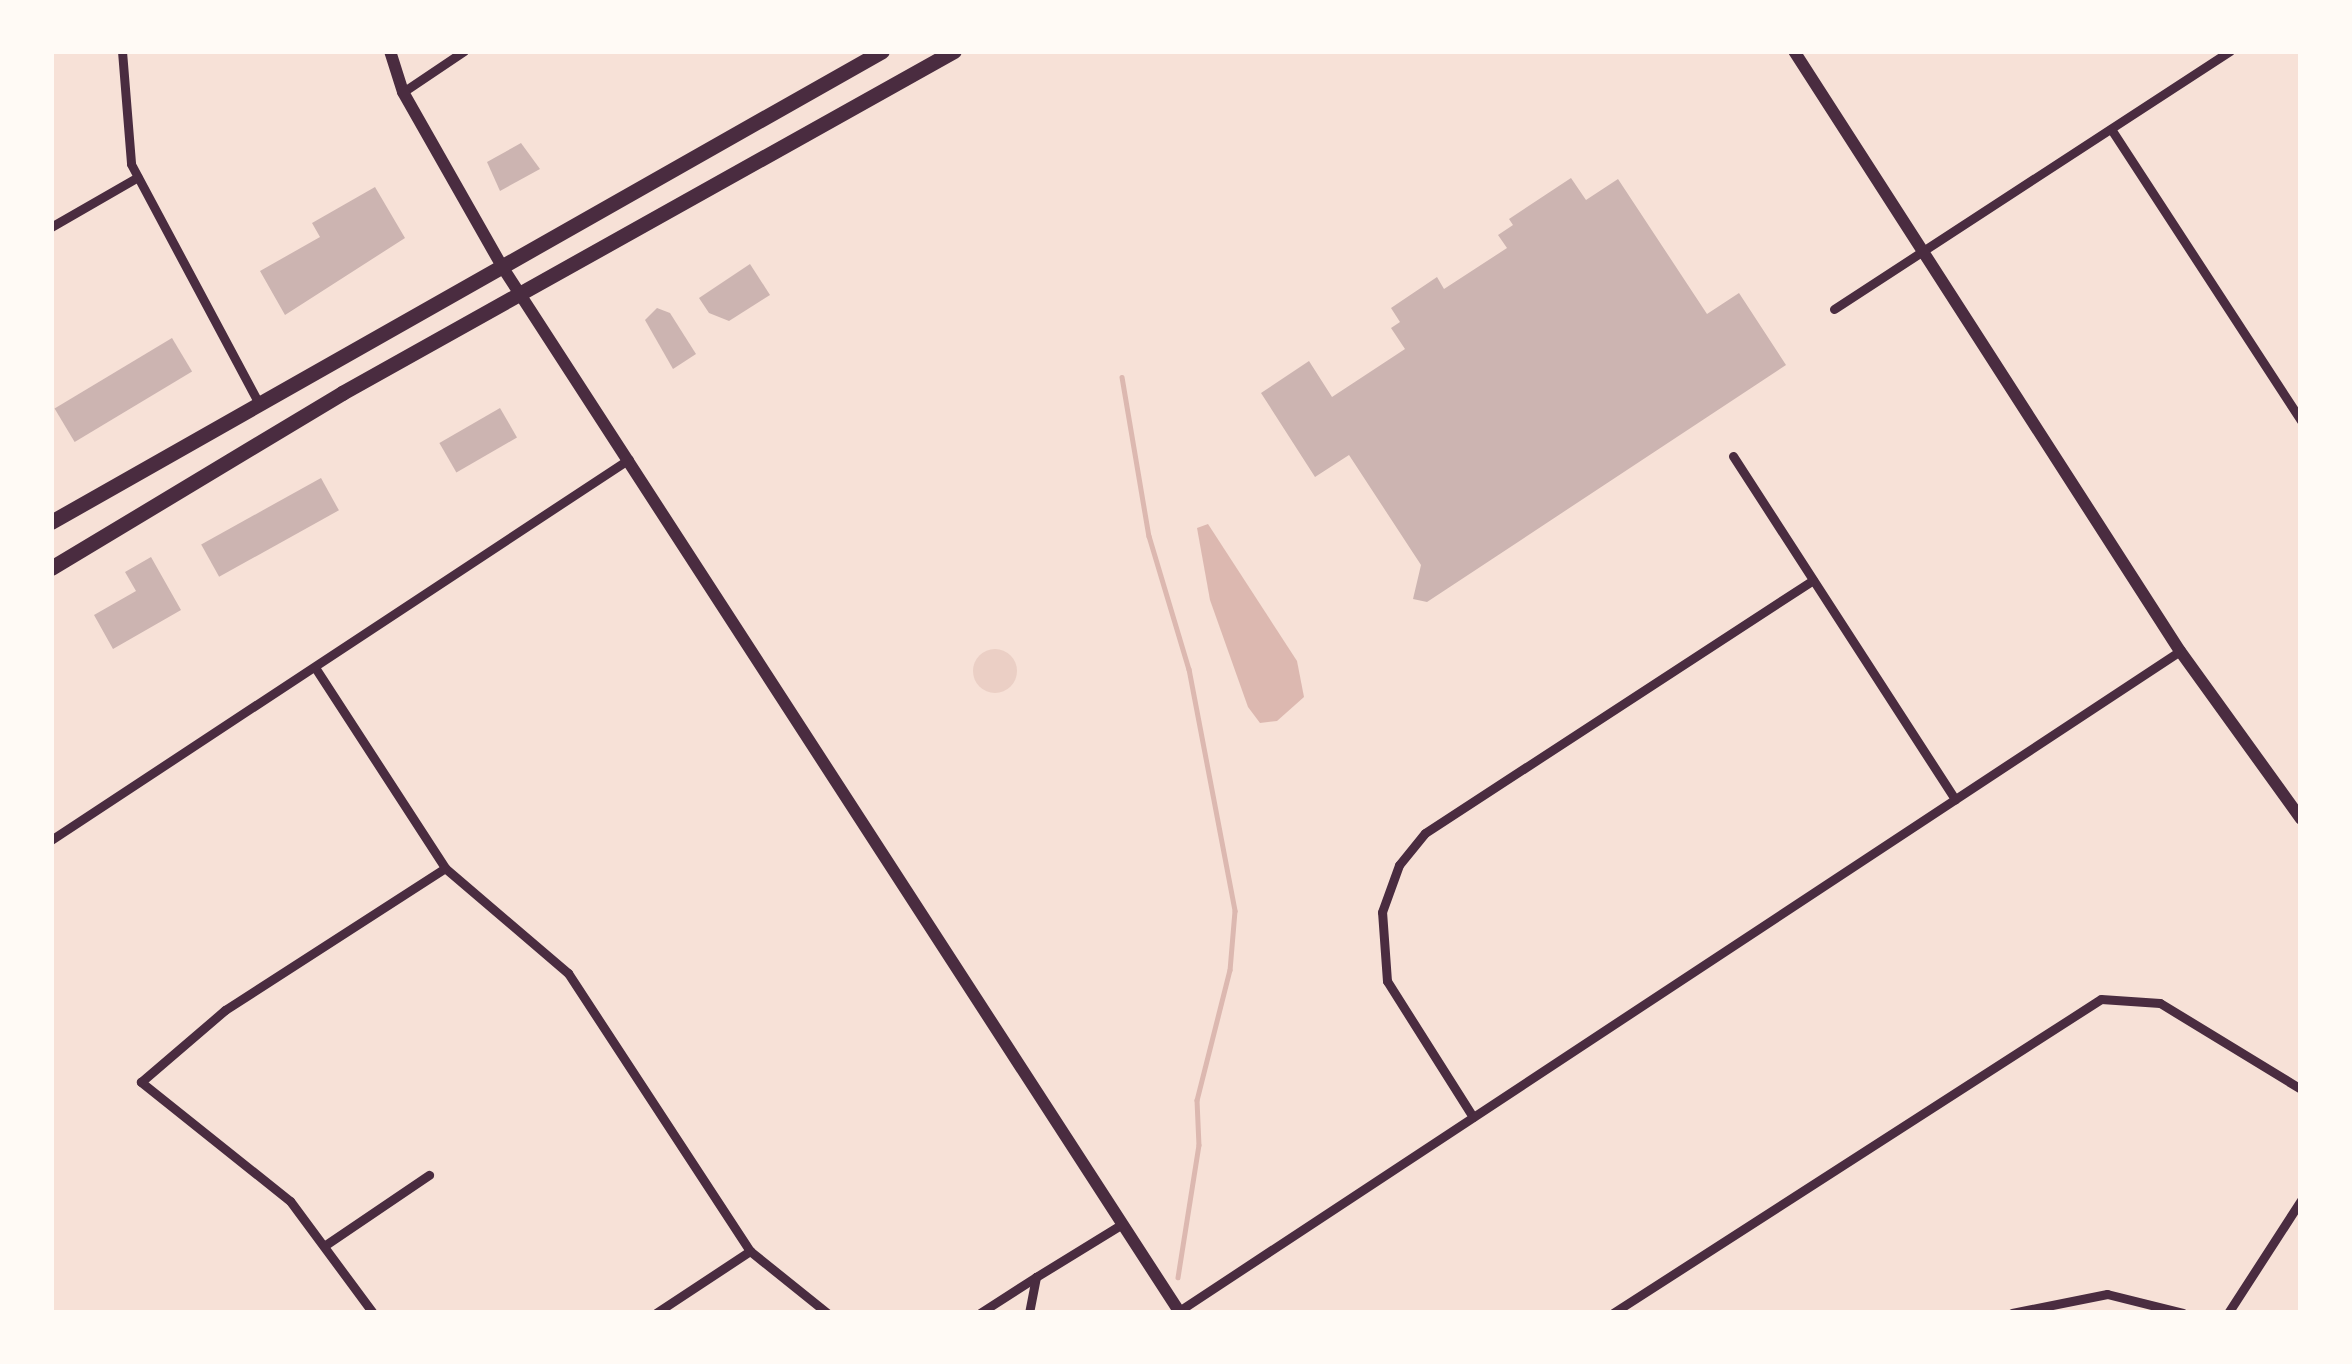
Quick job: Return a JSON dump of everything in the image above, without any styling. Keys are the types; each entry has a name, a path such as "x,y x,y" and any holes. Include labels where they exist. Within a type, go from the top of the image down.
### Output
{"main road":[{"path":"51,522 882,51"},
{"path":"51,568 521,294 954,51"}],"street":[{"path":"122,51 130,164 259,404"},
{"path":"390,51 403,92 503,268 1180,1312 2180,651"},
{"path":"403,92 464,51"},
{"path":"1794,51 2180,651 2301,820"},
{"path":"1834,309 2230,51"},
{"path":"2111,129 2301,421"},
{"path":"51,227 138,177"},
{"path":"1732,456 1954,799"},
{"path":"51,839 629,459"},
{"path":"1473,1117 1387,981 1382,912 1399,865 1425,833 1813,580"},
{"path":"316,669 445,868 568,973 750,1251 827,1313"},
{"path":"373,1313 266,1177 172,1113 141,1082 225,1010 445,868"},
{"path":"1613,1313 2101,999 2160,1003 2301,1089"},
{"path":"324,1246 429,1175"},
{"path":"2228,1313 2301,1200"},
{"path":"980,1313 1122,1224"},
{"path":"656,1313 750,1251"},
{"path":"1029,1313 1036,1277"},
{"path":"2012,1313 2107,1294 2183,1313"}],"shaded area":[{"path":"1208,524 1297,661 1304,697 1277,721 1260,723 1248,707 1210,600 1197,528"},
{"path":"995,649 1011,655 1017,671 1011,687 995,693 979,687 973,671 979,655"}],"building":[{"path":"521,143 540,169 500,191 487,162"},
{"path":"1571,178 1586,200 1618,179 1707,314 1739,293 1786,365 1427,602 1413,599 1421,565 1349,455 1315,477 1261,393 1309,361 1332,397 1405,349 1391,328 1400,322 1391,308 1437,277 1444,289 1507,248 1498,235 1513,225 1509,219"},
{"path":"375,187 405,238 285,315 260,271 320,237 312,223"},
{"path":"750,264 770,295 729,321 709,313 699,298"},
{"path":"657,308 670,313 696,354 673,369 645,320"},
{"path":"172,338 192,371 75,442 55,409"},
{"path":"500,408 517,437 456,472 439,443"},
{"path":"321,478 339,510 219,577 201,544"},
{"path":"151,557 181,610 113,649 94,615 136,591 125,572"}],"waterway":[{"path":"1122,377 1149,536 1189,669 1235,911 1230,970 1197,1100 1199,1145 1178,1277"}]}
